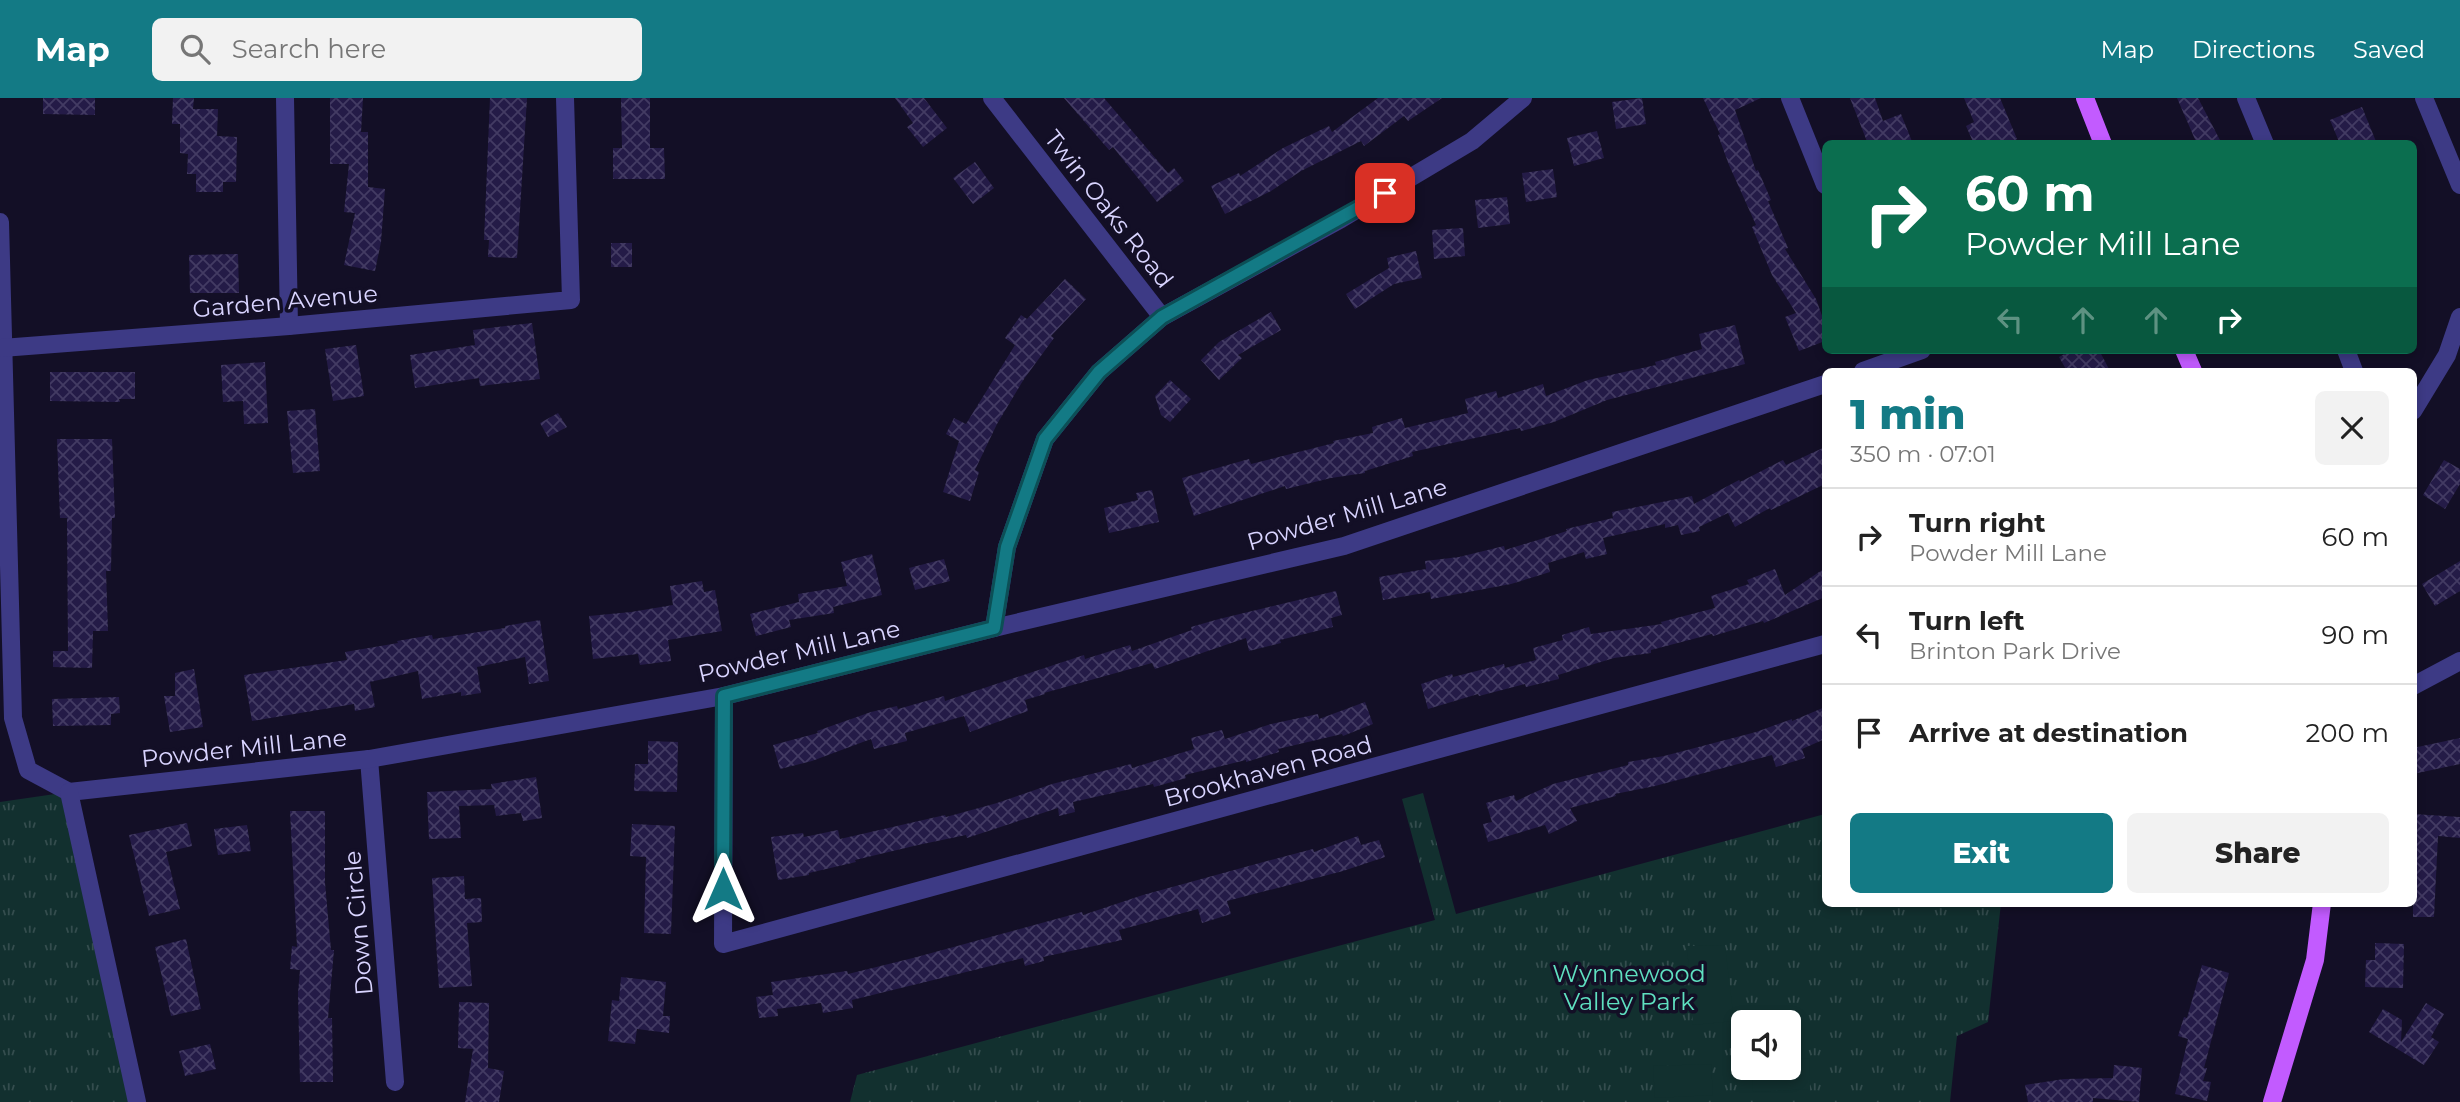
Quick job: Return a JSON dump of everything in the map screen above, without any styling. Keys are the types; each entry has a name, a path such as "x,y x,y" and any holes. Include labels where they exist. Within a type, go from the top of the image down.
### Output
{"main road":[{"path":"2085,98 2101,140"},
{"path":"2272,1102 2315,960 2322,907"}],"street":[{"path":"285,98 289,326"},
{"name":"Garden Avenue","path":"2,348 289,326 571,300 565,98"},
{"name":"Twin Oaks Road","path":"992,98 1162,317"},
{"path":"994,628 1007,547 1045,439 1099,372 1162,317 1341,219 1472,141 1523,98"},
{"path":"1790,98 1822,178"},
{"path":"2246,98 2263,140"},
{"path":"2424,98 2460,185"},
{"path":"0,222 13,718 28,770 69,792 137,1102"},
{"path":"2417,404 2447,355 2460,317"},
{"path":"1872,368 1896,360"},
{"name":"Powder Mill Lane","path":"69,792 369,759 724,696 994,628 1343,546 1822,385"},
{"name":"Brookhaven Road","path":"724,696 723,944 1822,645"},
{"path":"2417,685 2460,661"},
{"name":"Down Circle","path":"369,759 395,1082"}],"green space":[{"path":"69,792 137,1102 0,1102 0,802"},
{"name":"Wynnewood Valley Park","path":"1423,793 1456,914 1822,815 1822,907 2001,907 1988,1022 1957,1036 1950,1102 850,1102 857,1075 1435,920 1402,799"},
{"path":"1725,945 1733,1010 1731,1021 1693,1025 1687,946"},
{"path":"1801,1058 1809,1058 1810,1089 1753,1092 1752,1080 1801,1080"},
{"path":"1711,1064 1713,1095 1655,1098 1653,1066"}],"building":[{"path":"43,98 95,98 95,115 43,114"},
{"path":"173,98 194,98 193,109 218,109 217,136 237,137 236,182 223,182 223,192 196,192 196,174 187,174 188,154 180,153 180,124 172,124"},
{"path":"330,98 363,98 361,132 368,132 368,187 385,189 381,242 375,271 344,265 355,213 344,212 349,164 330,164"},
{"path":"490,98 527,98 517,258 488,257 489,240 484,240"},
{"path":"621,98 650,98 650,148 664,148 665,179 613,179 613,148 622,148"},
{"path":"895,98 924,98 947,128 923,147 907,127 913,123"},
{"path":"1064,98 1104,98 1168,173 1174,168 1184,181 1157,202 1113,147 1109,150"},
{"path":"1378,98 1442,98 1408,121 1404,116 1364,146 1361,141 1225,214 1211,186 1239,173 1240,176 1283,148 1329,126 1332,132"},
{"path":"1642,98 1646,124 1616,129 1612,102"},
{"path":"1703,98 1761,98 1735,110 1756,171 1758,170 1771,200 1768,201 1788,248 1785,249 1816,299 1822,316 1822,342 1799,351 1785,317 1796,313 1772,275 1752,227 1756,225 1729,165 1718,135 1720,134"},
{"path":"1850,98 1875,98 1883,121 1901,114 1911,140 1866,140"},
{"path":"1964,98 2000,98 2017,139 1972,140 1966,126 1974,122"},
{"path":"2177,98 2198,98 2220,140 2195,140"},
{"path":"2362,107 2375,140 2338,140 2330,120"},
{"path":"1597,131 1604,158 1574,166 1567,138"},
{"path":"975,162 994,188 973,204 953,178"},
{"path":"1553,169 1557,197 1526,202 1522,173"},
{"path":"1507,197 1510,224 1478,228 1475,200"},
{"path":"1463,228 1465,256 1434,259 1432,230"},
{"path":"611,243 632,243 632,267 611,267"},
{"path":"1416,251 1422,278 1394,284 1355,309 1346,294 1389,268 1387,258"},
{"path":"238,254 239,293 190,293 189,255"},
{"path":"1065,279 1086,299 1051,336 1054,338 1024,379 997,424 975,470 979,472 970,501 943,492 959,441 946,434 954,418 966,424 1015,345 1005,338 1021,315 1027,319"},
{"path":"1271,312 1281,330 1238,355 1242,358 1219,380 1201,360 1219,342"},
{"path":"532,323 540,379 480,386 479,378 415,388 410,355 475,345 473,330"},
{"path":"1735,325 1745,364 1607,400 1554,422 1412,452 1413,456 1365,473 1286,489 1285,486 1194,516 1182,478 1249,459 1251,464 1373,433 1372,427 1402,418 1405,428 1468,413 1465,399 1496,391 1498,398 1543,384 1546,396 1588,380 1656,365 1655,362 1702,349 1699,334"},
{"path":"356,345 364,396 333,401 325,349"},
{"path":"2065,354 2101,354 2108,368 2065,368 2059,357"},
{"path":"265,362 268,423 244,424 243,401 223,402 221,365"},
{"path":"50,372 135,372 135,399 119,399 120,402 50,401"},
{"path":"1170,380 1191,399 1170,422 1161,415 1155,396"},
{"path":"315,409 320,471 293,473 287,411"},
{"path":"558,413 567,427 548,437 540,423"},
{"path":"57,439 112,439 115,518 112,518 111,571 106,571 108,631 93,631 92,668 53,667 53,651 68,651 67,518 60,518"},
{"path":"1822,448 1822,485 1735,527 1728,513 1699,527 1700,531 1681,535 1678,525 1665,528 1665,524 1603,538 1607,554 1586,559 1584,552 1548,563 1550,572 1511,584 1431,599 1430,592 1383,600 1379,577 1426,569 1425,561 1459,557 1504,546 1505,550 1567,531 1566,529 1613,518 1612,512 1692,496 1694,504 1783,460 1786,465"},
{"path":"2444,460 2460,469 2460,484 2445,509 2423,495"},
{"path":"1152,490 1159,522 1109,533 1104,508 1138,500 1136,493"},
{"path":"872,554 882,595 833,607 834,613 789,620 791,627 756,636 750,614 799,602 798,594 847,586 841,562"},
{"path":"944,559 950,581 915,590 909,568"},
{"path":"2460,561 2460,591 2435,606 2422,584"},
{"path":"1775,569 1785,595 1822,570 1822,598 1764,623 1763,621 1651,650 1651,653 1614,658 1558,675 1559,679 1526,687 1525,684 1479,696 1478,694 1428,709 1421,684 1452,674 1453,677 1504,664 1505,668 1536,660 1533,648 1563,640 1562,635 1589,627 1591,634 1662,624 1661,622 1715,608 1711,596 1749,584 1747,580"},
{"path":"702,581 704,592 715,590 722,631 668,640 671,661 640,665 638,654 593,659 589,616 673,605 670,586"},
{"path":"1336,591 1342,615 1331,618 1333,627 1249,651 1246,638 1155,669 1152,663 1044,693 1025,700 1028,711 970,732 964,716 905,733 907,741 874,749 871,739 812,761 780,769 773,745 818,733 817,731 871,712 897,706 898,709 944,696 945,701 1084,655 1085,659 1130,645 1132,651 1192,630 1191,627"},
{"path":"540,620 549,681 529,684 525,657 477,667 481,693 461,696 461,692 422,699 418,671 370,682 375,707 355,711 354,704 252,721 244,675 347,660 345,652 398,643 397,641 432,635 433,639"},
{"path":"194,669 203,727 170,732 164,696 175,696 175,673"},
{"path":"119,697 120,713 111,714 111,725 53,726 52,699"},
{"path":"1365,702 1373,724 1343,736 1342,734 1278,749 1279,752 1185,775 1186,778 1154,787 1153,784 1073,802 1075,812 1059,816 1058,808 967,838 966,835 918,845 855,860 856,862 809,875 778,880 771,837 803,833 804,837 838,830 840,839 945,815 946,817 1052,784 1131,764 1132,768 1194,749 1191,738 1222,730 1225,739 1271,724 1318,714 1319,719"},
{"path":"1822,708 1822,740 1802,749 1805,758 1776,767 1772,755 1615,794 1616,796 1570,808 1577,821 1549,834 1545,825 1488,842 1483,824 1492,822 1486,803 1514,795 1516,801 1553,784 1628,765 1628,762 1664,756 1792,721"},
{"path":"2460,738 2460,764 2417,773 2417,747"},
{"path":"648,741 678,742 677,792 634,791 635,764 648,764"},
{"path":"536,777 542,818 523,821 521,813 496,816 494,805 459,806 461,838 429,839 427,792 492,789 491,784"},
{"path":"290,811 325,811 325,883 331,950 334,950 328,1018 332,1018 333,1082 300,1082 300,970 290,969 292,946 297,947"},
{"path":"2417,814 2460,817 2460,838 2438,836 2434,917 2413,917 2413,907 2417,907"},
{"path":"187,823 192,846 166,852 180,909 149,916 129,835"},
{"path":"632,824 675,826 671,934 644,933 646,857 630,856"},
{"path":"247,825 251,851 218,855 214,829"},
{"path":"1358,836 1361,845 1379,840 1385,857 1343,871 1227,901 1231,914 1202,923 1198,909 1119,930 1122,940 1043,957 1044,961 1025,966 1023,958 852,1000 853,1008 823,1013 821,1003 777,1009 778,1016 759,1018 756,997 773,995 771,982 847,971 848,974 913,958 1082,912 1083,915 1143,895 1267,861 1313,849 1314,852"},
{"path":"464,876 465,899 481,898 482,922 467,923 472,986 439,988 432,878"},
{"path":"186,939 201,1009 171,1016 155,947"},
{"path":"2375,943 2404,944 2403,988 2365,987 2366,960 2375,960"},
{"path":"2202,965 2229,973 2204,1068 2207,1068 2203,1081 2211,1082 2207,1101 2175,1094 2188,1039 2178,1036 2184,1017 2187,1018"},
{"path":"621,977 666,982 663,1016 670,1016 669,1033 637,1029 635,1044 608,1041 612,1000 619,1001"},
{"path":"459,1002 489,1003 488,1068 504,1071 499,1102 465,1102 473,1049 458,1048"},
{"path":"2426,1003 2444,1014 2431,1037 2439,1042 2424,1065 2369,1032 2383,1009 2402,1020 2401,1042"},
{"path":"210,1044 216,1069 185,1076 179,1051"},
{"path":"2114,1065 2142,1068 2139,1102 2093,1098 2093,1102 2028,1102 2025,1085 2064,1079 2113,1078"}],"route":[{"path":"723,889 724,696 994,628 1007,547 1045,439 1099,372 1162,317 1385,193"}]}
